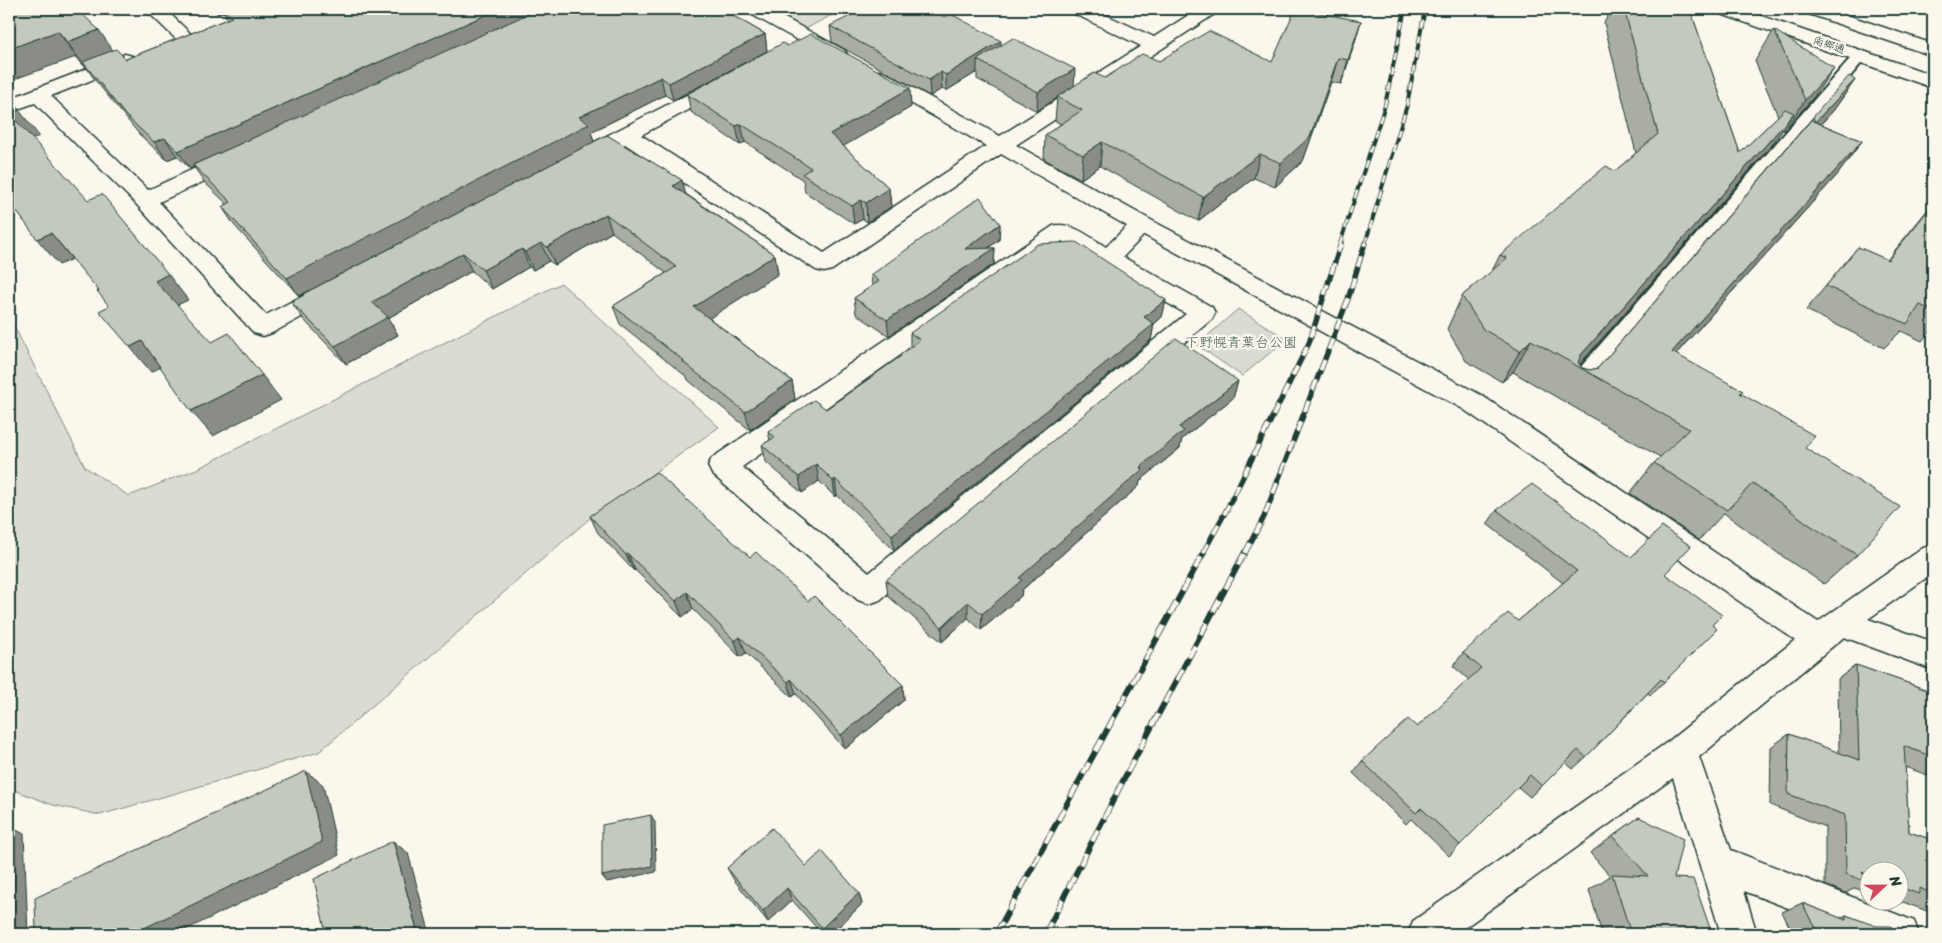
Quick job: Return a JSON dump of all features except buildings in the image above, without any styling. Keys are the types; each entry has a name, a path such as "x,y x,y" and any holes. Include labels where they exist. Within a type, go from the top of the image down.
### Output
{"street":[{"path":"154,9 193,33 166,43"},
{"path":"755,9 801,44 858,66 1141,224 1472,402 1829,631 1933,656"},
{"path":"1078,9 1155,45"},
{"path":"626,135 824,264 1001,145 1210,9"},
{"name":"南郷通","path":"1724,9 1933,82"},
{"path":"1812,9 1933,50"},
{"path":"9,106 138,54"},
{"path":"566,167 740,76"},
{"path":"38,95 144,200 263,327 349,281"},
{"path":"144,200 254,150"},
{"path":"1109,258 1141,224"},
{"path":"1061,231 1109,258 1203,313 869,591 722,466 1061,231"},
{"path":"1426,934 1681,752 1829,631 1933,557"},
{"path":"1681,752 1718,863 1739,934"},
{"path":"1718,863 1901,934"}],"lane":[{"path":"1569,392 1860,56"}],"green space":[{"path":"755,9 843,9 798,33"},
{"path":"561,283 719,427 589,519 319,752 100,815 53,805 9,788 9,316 85,467 129,496 199,468"},
{"name":"下野幌青葉台公園","path":"1238,309 1287,339 1242,376 1197,345"}],"railway":[{"path":"1340,244 1385,105 1405,9"},
{"path":"1365,244 1407,105 1425,9"},
{"path":"1203,553 1227,509 1309,343 1341,243"},
{"path":"1245,553 1264,517 1348,299 1365,243"},
{"path":"996,934 1204,552"},
{"path":"1045,934 1127,773 1245,552"}]}
